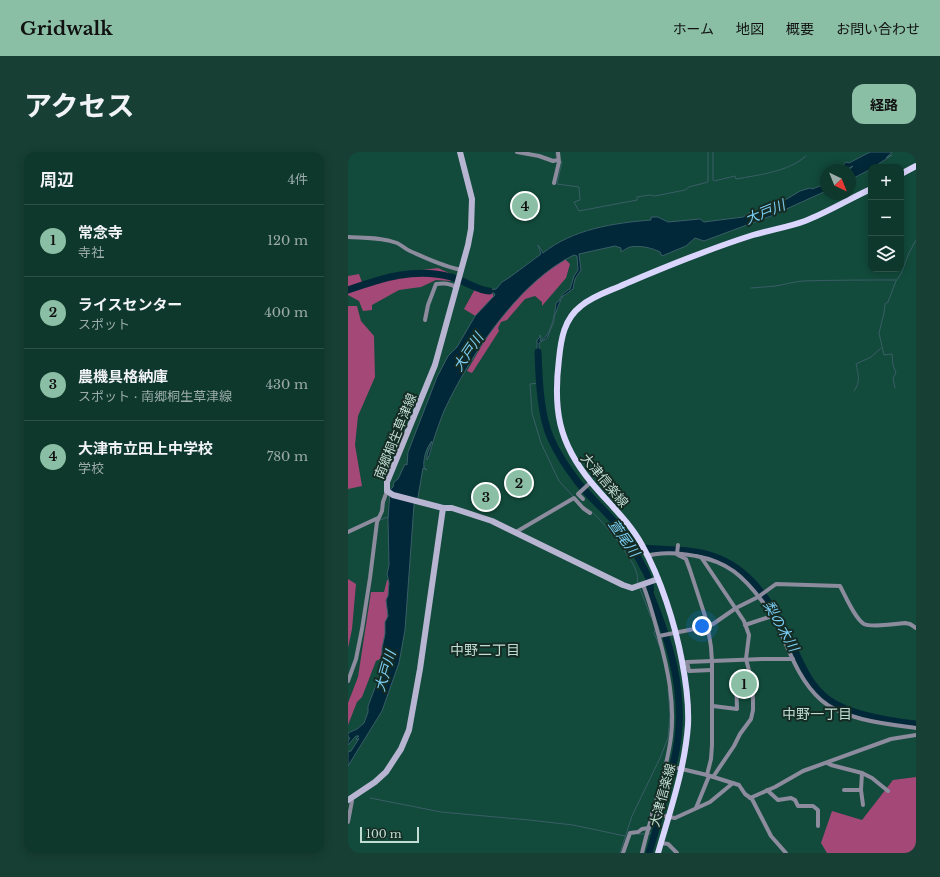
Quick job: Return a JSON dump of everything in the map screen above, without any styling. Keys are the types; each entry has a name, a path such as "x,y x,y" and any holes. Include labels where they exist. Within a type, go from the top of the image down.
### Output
{"main road":[{"name":"南郷桐生草津線","path":"460,152 472,199 471,229 462,270 435,365 386,486 388,492 443,508 452,508 473,514 516,532 623,585 632,588 657,579"},
{"path":"904,172 916,166"},
{"name":"大津信楽線","path":"658,853 686,746 688,722 685,667 657,579 647,554 623,518 589,484 573,459 562,434 556,404 561,338 568,321 578,308 589,300 603,293 662,268 754,235 805,221 868,190"},
{"path":"350,799 375,782 386,772 401,749 409,730 420,669 443,508"}],"street":[{"path":"517,152 553,161 558,160"},
{"path":"554,183 558,152"},
{"path":"348,237 371,238 394,242 408,250 434,261 462,270"},
{"path":"425,320 428,304 436,284 451,284 457,287"},
{"path":"583,499 578,494 589,484"},
{"path":"348,681 356,659 362,629 377,520 382,511 388,492"},
{"path":"516,532 574,498 590,513"},
{"path":"348,532 377,520"},
{"path":"677,554 678,546"},
{"path":"647,554 677,554 701,557 720,563 735,572 752,587 759,596 772,616 808,684 820,699 848,716 916,728"},
{"path":"677,554 686,559 708,625 712,662 713,706 710,776"},
{"path":"696,808 710,776 751,719 754,710 752,682 746,659 749,634 736,608 701,557"},
{"path":"642,853 666,766 671,737 672,701 665,656 654,615 643,584"},
{"path":"659,636 708,625 759,596 776,584 840,586 857,617 863,623 870,625 905,623 916,628"},
{"path":"745,625 772,616"},
{"path":"712,670 689,671 685,667 687,662 712,662 746,659 794,660"},
{"path":"713,706 737,709 736,674"},
{"path":"750,798 794,776 891,738 916,735"},
{"path":"827,763 862,773 872,778 888,791"},
{"path":"666,766 710,776 738,785 756,805 771,836 786,853"},
{"path":"862,773 861,790 863,805"},
{"path":"653,813 675,818 716,798 733,784"},
{"path":"768,790 778,800 791,798 795,800 798,806 813,806 818,810 818,826"},
{"path":"844,790 861,790"},
{"path":"348,822 352,801 350,799"},
{"path":"623,853 630,833 649,828"},
{"path":"661,843 668,844 677,853"}],"shaded area":[{"path":"564,258 570,264 566,278 542,306 542,302 535,296 525,299 507,320 501,322 498,328 499,331 472,373 467,371 492,329 507,309 534,281"},
{"path":"438,268 451,274 451,281 436,280 421,287 399,290 372,305 372,310 363,311 359,301 348,295 348,276 359,274 364,288 405,272"},
{"path":"475,289 482,289 493,294 494,299 477,317 464,309"},
{"path":"348,306 357,306 361,321 374,336 375,377 358,416 355,445 362,486 348,489"},
{"path":"348,579 356,584 352,629 348,648"},
{"path":"387,580 391,580 385,641 380,659 376,661 362,697 357,702 348,725 348,703 358,677 371,592 384,592"},
{"path":"916,777 916,853 827,853 821,843 832,811 862,820 893,780"}],"water":[{"path":"870,152 892,152 886,158 892,155 878,164 868,164 868,171 856,177 856,164 844,164 846,162 849,163"},
{"name":"大戸川","path":"820,186 820,194 771,216 704,241 695,238 686,246 662,256 660,252 638,246 627,248 621,252 621,248 615,246 579,254 581,270 575,279 573,289 562,297 547,338 539,343 540,362 537,358 537,340 540,335 541,337 540,341 547,335 552,324 556,303 565,292 570,289 574,276 578,270 577,256 574,255 554,267 534,283 498,322 467,368 455,390 435,434 427,460 427,455 432,441 425,454 424,468 427,470 423,468 418,497 414,505 405,630 399,663 382,711 348,766 348,752 351,751 359,738 357,740 356,739 359,736 356,736 348,745 350,738 348,737 348,733 357,729 364,723 368,712 368,706 382,665 385,622 388,616 386,600 388,596 389,583 387,574 389,565 388,520 390,490 393,487 394,482 398,479 405,464 407,465 408,452 437,377 448,356 457,347 475,316 495,295 494,293 484,292 480,289 496,289 502,282 541,254 538,245 543,253 567,238 581,233 608,225 651,220 651,217 658,217 668,222 700,219 704,222 743,217 752,211 757,212 785,200 800,191 810,188 812,189"}],"waterway":[{"path":"562,161 557,184 579,187 580,200 574,202 579,211 637,200 637,197 649,195 655,196 685,190 689,187 708,182 708,152"},
{"path":"713,152 714,181 735,176 736,179 772,172 791,166 806,156"},
{"path":"895,388 893,378 896,373 893,365 892,354 884,355 879,333 885,304 888,302 896,281 901,274 916,240"},
{"path":"348,290 399,275 425,273 451,277 485,291 489,291"},
{"path":"751,288 776,286 803,281 896,280"},
{"path":"854,391 858,384 856,364 871,357 881,348"},
{"name":"萱尾川","path":"538,352 542,408 551,439 573,476 618,526 646,571 649,579 650,593 669,646 677,682 679,719 676,751 649,853"},
{"path":"539,383 530,384 532,413 541,443 559,481 573,496"},
{"path":"591,511 609,530 629,557 637,573 638,584"},
{"path":"380,520 388,517"},
{"name":"梨の木川","path":"633,547 688,551 710,555 733,566 745,575 765,598 781,624 801,665 813,684 823,695 829,700 848,710 883,719 916,724"},
{"path":"640,589 651,617"},
{"path":"655,630 654,633 660,647"},
{"path":"620,853 632,816 668,738 670,714 668,688"},
{"path":"370,798 441,812 573,825 625,836"},
{"name":"萱尾川","path":"648,834 655,832"},
{"path":"638,834 645,834"}],"place":[{"name":"大津市立田上中学校","path":"525,206"},
{"name":"ライスセンター","path":"519,483"},
{"name":"農機具格納庫","path":"486,497"},
{"name":"常念寺","path":"744,684"}],"district":[{"name":"中野二丁目","path":"485,650"},
{"name":"中野一丁目","path":"817,714"}]}
